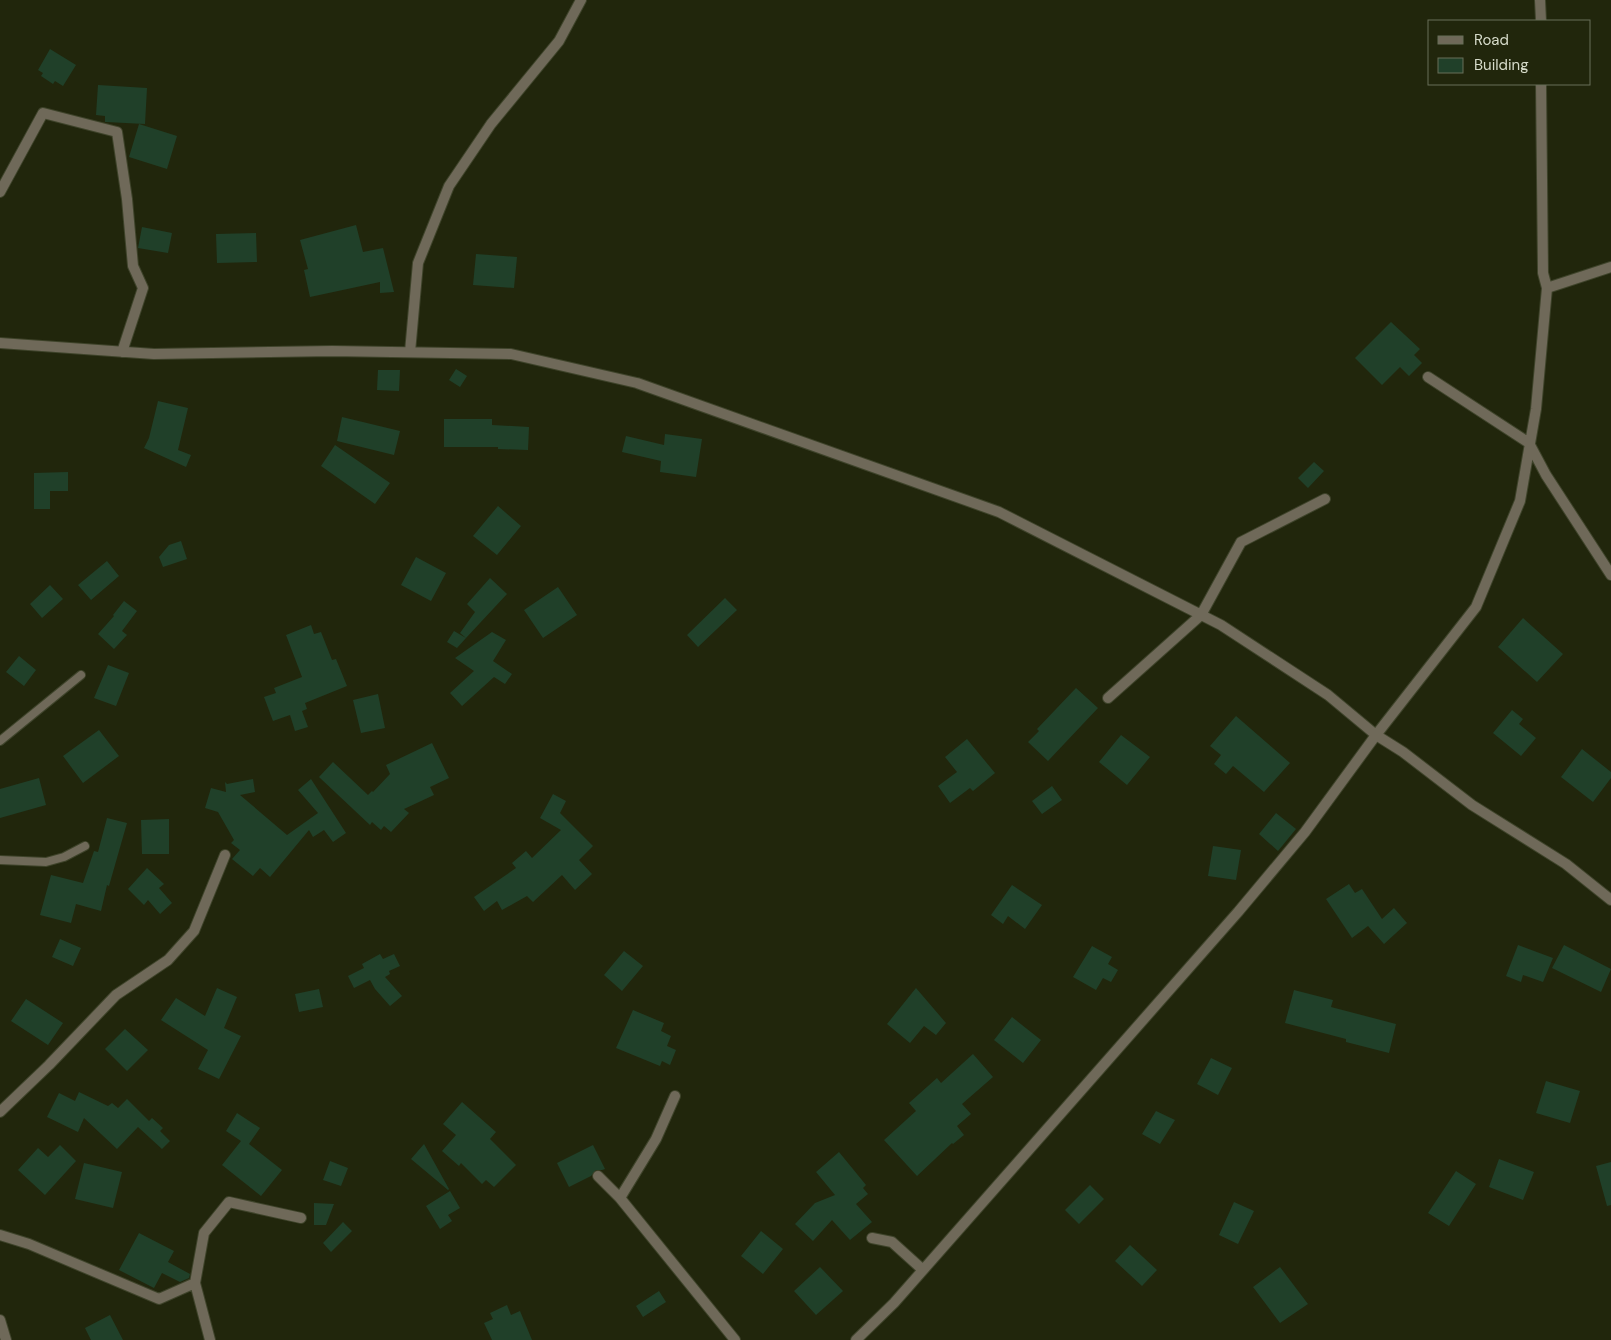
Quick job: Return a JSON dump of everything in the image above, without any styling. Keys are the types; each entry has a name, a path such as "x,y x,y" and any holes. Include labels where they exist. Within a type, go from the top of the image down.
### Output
{"street":[{"path":"410,352 418,263 449,186 491,124 559,41 581,0"},
{"path":"1540,0 1540,20"},
{"path":"856,1340 894,1303 1238,912 1305,832 1376,735 1476,607 1520,501 1536,409 1547,288 1544,273 1541,85"},
{"path":"0,192 43,113 117,132 127,199 133,266 143,288 122,352"},
{"path":"1547,288 1611,267"},
{"path":"0,343 154,354 332,351 511,354 636,383 1000,512 1221,625 1328,695 1376,735 1403,752 1472,805 1566,864 1611,900"},
{"path":"1428,377 1529,443 1546,475 1611,576"},
{"path":"1108,698 1201,615 1241,542 1325,499"},
{"path":"0,1112 49,1065 116,995 168,960 194,931 225,855"},
{"path":"620,1198 656,1139 675,1096"},
{"path":"598,1176 620,1198 735,1340"},
{"path":"210,1340 195,1283 204,1234 229,1202 301,1218"},
{"path":"0,1235 29,1244 159,1299 195,1283"},
{"path":"872,1238 892,1242 923,1270"},
{"path":"0,1320 6,1340"}],"lane":[{"path":"0,741 81,675"},
{"path":"0,860 46,862 64,857 85,846"}],"building":[{"path":"50,49 76,65 63,86 55,81 53,84 41,76 43,73 38,70"},
{"path":"98,85 147,88 145,124 105,122 105,116 96,115"},
{"path":"139,124 177,136 167,169 129,157"},
{"path":"356,225 363,252 383,248 394,292 380,293 380,282 310,297 304,270 308,269 300,240"},
{"path":"142,227 172,233 168,253 138,248"},
{"path":"256,233 257,262 217,263 216,234"},
{"path":"476,254 517,257 514,288 473,285"},
{"path":"1391,322 1420,349 1414,355 1422,363 1409,376 1400,367 1382,385 1355,358"},
{"path":"456,369 467,376 460,387 449,380"},
{"path":"378,370 400,370 399,391 377,390"},
{"path":"158,401 188,408 178,450 191,455 186,467 144,448 149,438"},
{"path":"342,417 400,431 394,455 337,441"},
{"path":"444,419 492,419 492,425 529,427 528,450 498,449 498,447 444,447"},
{"path":"665,434 702,439 696,477 660,472 661,461 622,452 626,436 664,445"},
{"path":"335,445 390,483 375,504 321,466"},
{"path":"1314,462 1324,471 1308,488 1298,478"},
{"path":"68,472 68,491 50,491 50,509 34,509 34,473"},
{"path":"498,506 521,526 497,555 473,536"},
{"path":"181,541 187,559 163,567 159,557 169,545"},
{"path":"416,557 446,573 431,601 401,585"},
{"path":"107,561 119,576 91,600 78,585"},
{"path":"490,578 507,594 466,638 460,633 475,612 467,604"},
{"path":"50,585 63,599 42,618 30,604"},
{"path":"558,587 577,615 543,638 524,610"},
{"path":"725,598 737,610 698,647 687,635"},
{"path":"124,601 137,611 122,631 127,635 114,649 98,634"},
{"path":"1523,618 1563,654 1537,682 1498,647"},
{"path":"311,625 314,634 321,632 332,660 336,659 347,686 305,703 307,709 302,711 308,727 295,731 290,715 273,721 264,697 276,693 274,688 302,677 286,635"},
{"path":"454,631 466,638 457,648 447,642"},
{"path":"492,632 506,640 493,661 512,674 505,684 494,677 462,706 450,693 474,671 455,658"},
{"path":"19,656 36,670 24,686 6,672"},
{"path":"108,665 129,673 116,706 94,698"},
{"path":"1076,688 1098,708 1048,761 1028,742 1039,731 1037,729"},
{"path":"378,694 385,728 361,733 353,700"},
{"path":"1512,710 1523,719 1519,724 1536,738 1521,756 1493,733"},
{"path":"1236,716 1290,763 1264,792 1233,766 1226,774 1214,764 1221,755 1210,746"},
{"path":"99,730 119,756 83,783 63,756"},
{"path":"1121,735 1150,757 1127,785 1099,762"},
{"path":"967,739 995,773 973,791 970,788 950,803 938,786 957,772 945,757"},
{"path":"432,743 449,778 430,787 434,795 404,809 409,813 391,832 384,826 381,830 372,822 370,825 319,777 333,762 368,795 390,774 386,765"},
{"path":"1582,749 1611,772 1611,778 1593,802 1561,777"},
{"path":"39,778 46,805 0,818 0,789"},
{"path":"253,779 255,792 240,795 287,835 318,813 298,790 311,779 346,833 333,842 324,830 313,837 309,830 270,877 260,868 253,876 232,859 240,850 231,843 234,840 218,812 205,808 211,788 226,792 225,782 227,784"},
{"path":"1052,786 1062,800 1042,814 1032,801"},
{"path":"553,794 566,801 560,813 593,846 579,860 592,874 575,890 562,875 533,902 527,896 502,910 497,901 484,911 474,897 516,868 512,863 526,851 532,858 561,830 540,818"},
{"path":"1276,813 1296,829 1278,851 1259,834"},
{"path":"107,818 127,823 109,886 107,885 101,911 76,904 71,923 40,915 51,875 83,883 94,851 98,852"},
{"path":"169,819 169,854 142,854 141,820"},
{"path":"1213,846 1241,850 1236,880 1208,876"},
{"path":"147,868 164,884 159,888 172,903 160,914 148,900 144,905 128,889"},
{"path":"1349,884 1355,893 1362,889 1382,919 1394,908 1407,923 1384,944 1368,926 1352,938 1326,899"},
{"path":"1012,885 1042,905 1025,929 1008,916 1003,924 991,915"},
{"path":"60,939 81,948 73,966 52,957"},
{"path":"1518,945 1553,958 1543,982 1523,975 1521,982 1506,976"},
{"path":"1564,945 1611,969 1601,992 1552,968"},
{"path":"1092,946 1112,957 1108,964 1118,970 1111,982 1103,978 1096,990 1073,977"},
{"path":"624,951 643,966 622,991 604,975"},
{"path":"380,954 383,959 394,954 400,966 389,971 390,974 385,977 402,996 390,1006 375,989 370,980 354,988 348,976 364,968 362,964"},
{"path":"217,988 237,997 224,1028 241,1036 219,1079 198,1069 208,1050 161,1020 176,998 205,1016"},
{"path":"916,988 946,1023 936,1035 924,1026 910,1043 887,1024"},
{"path":"319,989 323,1007 299,1012 295,994"},
{"path":"1294,990 1333,1000 1331,1007 1396,1024 1389,1053 1346,1042 1346,1039 1285,1023"},
{"path":"26,999 63,1023 48,1045 11,1021"},
{"path":"633,1010 664,1023 661,1031 671,1036 667,1046 676,1050 670,1065 662,1061 660,1066 616,1048"},
{"path":"1012,1017 1041,1040 1023,1063 994,1040"},
{"path":"125,1029 148,1050 127,1071 105,1049"},
{"path":"973,1054 993,1077 962,1104 971,1114 957,1126 964,1135 952,1143 917,1176 884,1140 916,1111 909,1103 937,1078 941,1083"},
{"path":"1211,1058 1232,1068 1218,1095 1197,1084"},
{"path":"1546,1081 1580,1091 1570,1123 1536,1113"},
{"path":"79,1092 108,1106 112,1103 118,1108 127,1099 149,1121 152,1118 163,1128 160,1131 170,1141 162,1149 138,1127 117,1149 84,1118 78,1132 47,1117 59,1093 75,1101"},
{"path":"462,1102 496,1132 490,1139 516,1165 494,1187 486,1180 482,1184 461,1163 459,1166 442,1151 456,1135 443,1124"},
{"path":"1156,1111 1175,1120 1160,1144 1142,1134"},
{"path":"237,1113 260,1128 249,1144 282,1170 261,1196 222,1165 241,1141 226,1131"},
{"path":"424,1144 449,1189 448,1190 411,1159"},
{"path":"60,1145 76,1161 45,1195 18,1170 38,1148 48,1157"},
{"path":"593,1145 605,1169 596,1170 591,1176 569,1187 557,1163"},
{"path":"839,1152 866,1185 863,1188 868,1194 856,1204 872,1222 850,1240 832,1220 813,1241 795,1224 815,1203 835,1195 816,1172"},
{"path":"1499,1159 1534,1172 1523,1200 1489,1187"},
{"path":"330,1161 348,1168 341,1186 323,1180"},
{"path":"1611,1162 1611,1205 1607,1206 1596,1166"},
{"path":"84,1163 122,1172 113,1208 75,1199"},
{"path":"1456,1171 1476,1184 1449,1226 1428,1213"},
{"path":"1090,1185 1104,1199 1079,1224 1065,1210"},
{"path":"450,1191 460,1208 448,1215 452,1221 440,1229 426,1206"},
{"path":"1234,1202 1254,1211 1238,1244 1219,1235"},
{"path":"314,1203 334,1204 326,1225 314,1225"},
{"path":"343,1222 352,1231 331,1252 323,1243"},
{"path":"761,1231 783,1249 763,1274 741,1256"},
{"path":"139,1233 174,1251 168,1262 190,1274 189,1278 180,1282 162,1273 154,1288 119,1270"},
{"path":"1130,1245 1157,1270 1142,1286 1115,1261"},
{"path":"820,1267 843,1291 816,1315 794,1291"},
{"path":"1280,1267 1308,1304 1280,1323 1253,1287"},
{"path":"659,1291 666,1302 643,1317 636,1306"},
{"path":"507,1305 511,1315 520,1311 532,1340 492,1340 484,1323 493,1319 490,1313"},
{"path":"110,1315 123,1340 91,1340 85,1328"}]}
